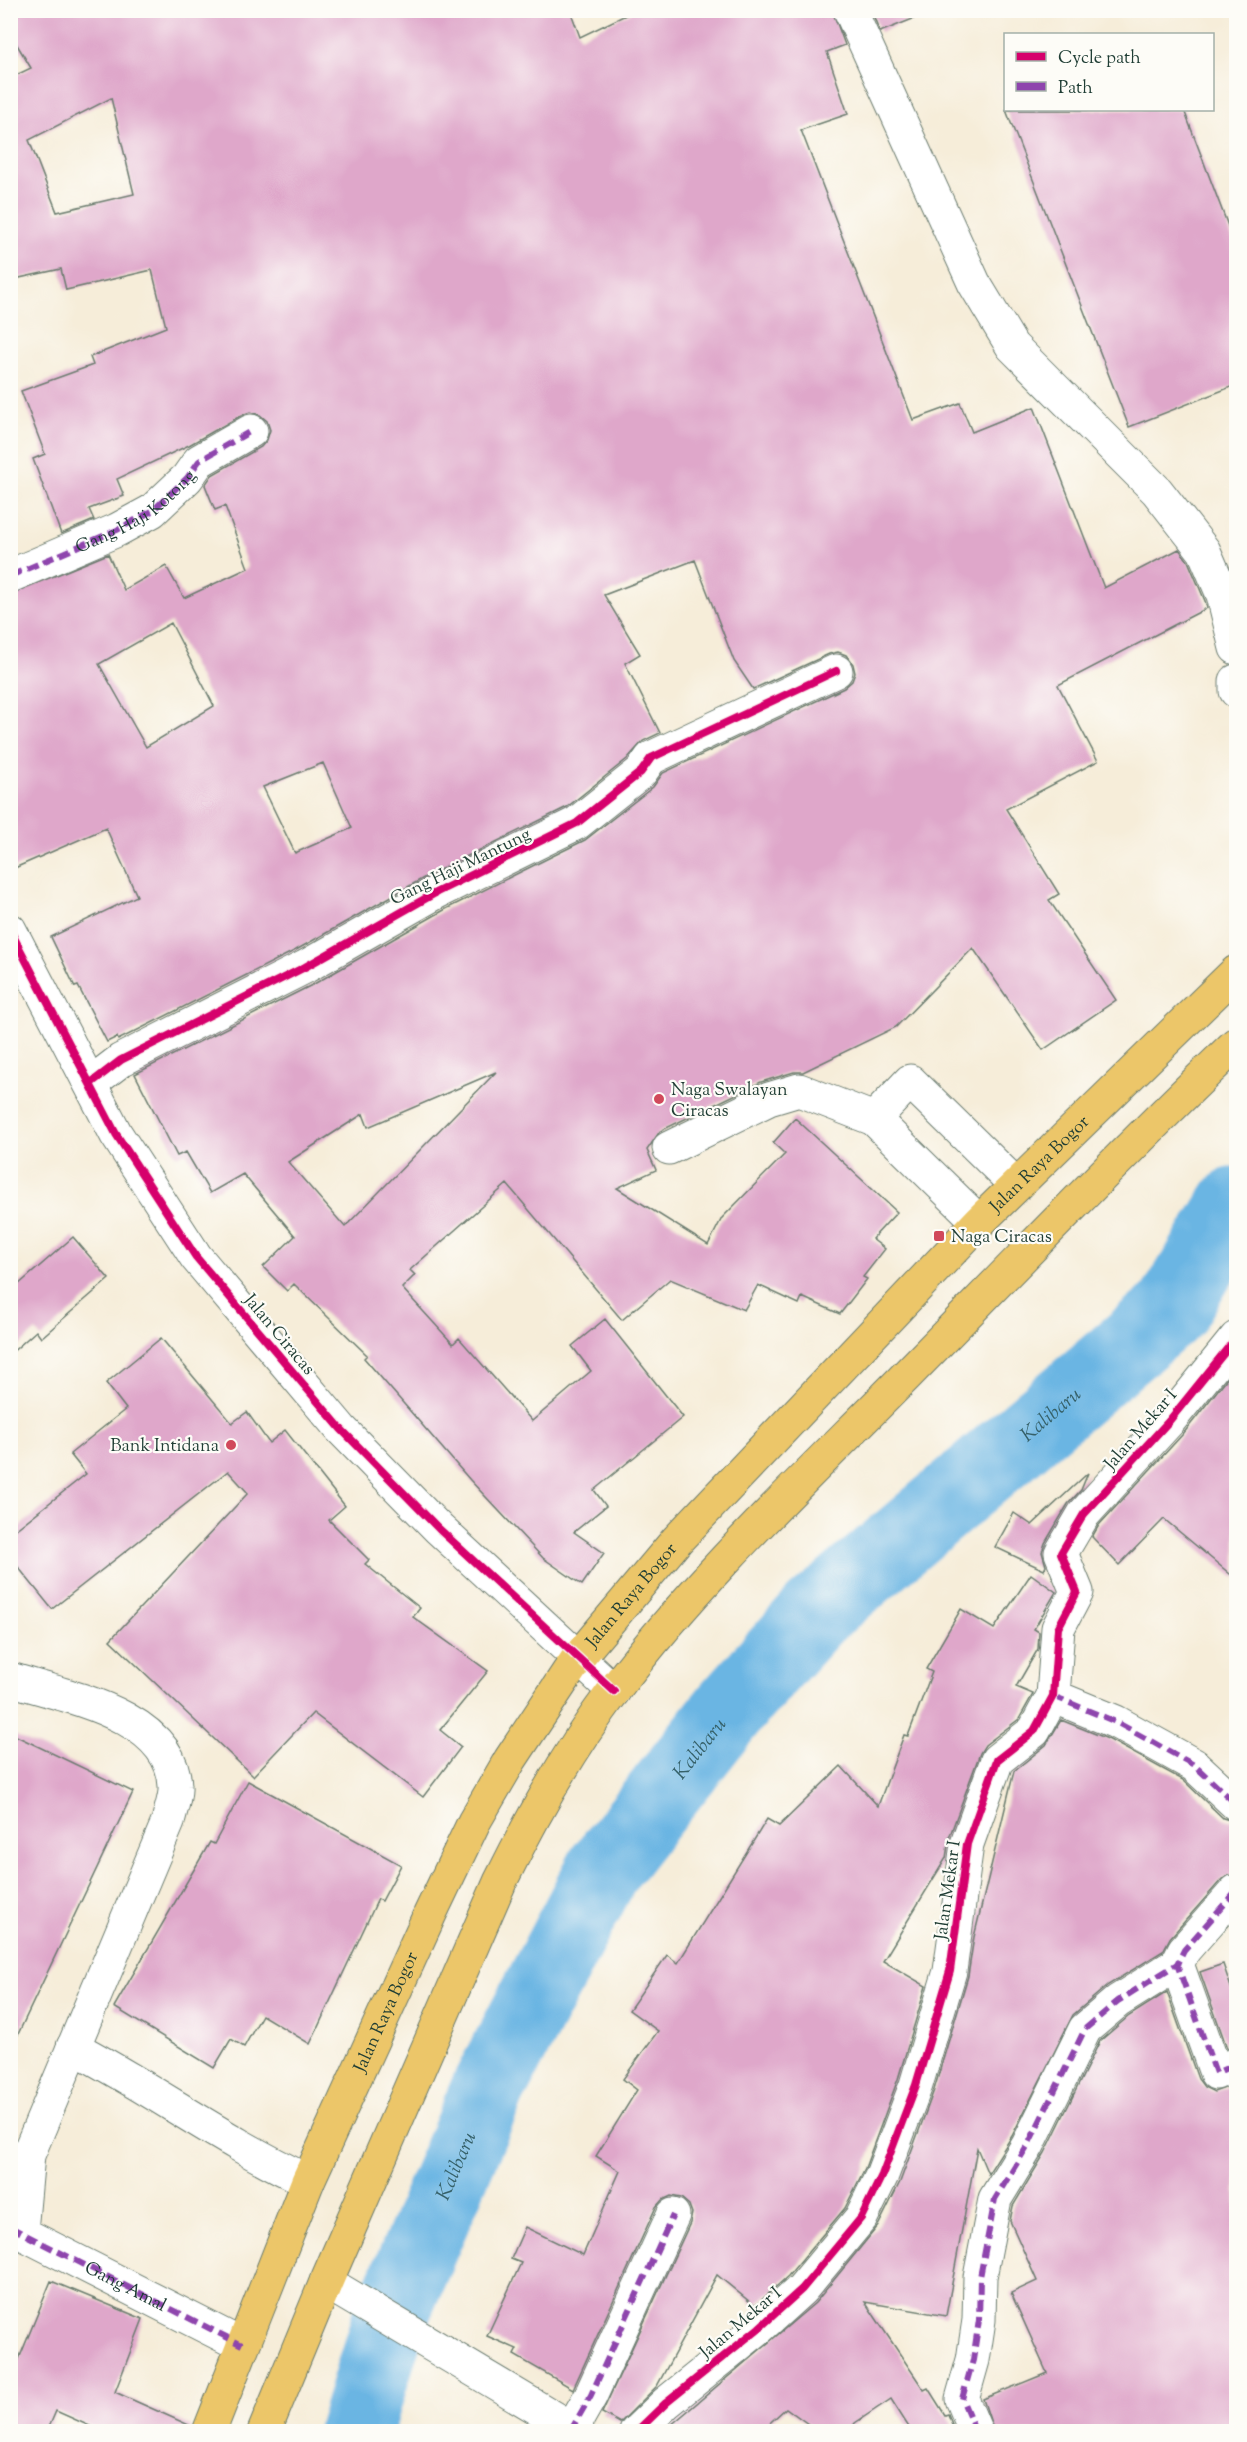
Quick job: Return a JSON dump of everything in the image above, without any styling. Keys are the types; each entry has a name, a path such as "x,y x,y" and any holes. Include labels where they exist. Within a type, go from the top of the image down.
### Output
{"highway":[{"name":"Jalan Raya Bogor","path":"209,2432 308,2181 474,1822 510,1760 578,1659 677,1540 979,1222 1236,972"},
{"path":"264,2432 339,2290 500,1882 525,1830 565,1762 614,1691 676,1613 715,1571 1153,1125 1236,1044"}],"street":[{"path":"850,10 974,283 1012,346 1157,491 1204,551 1223,595 1236,648"},
{"name":"Gang Haji Kotong","path":"10,576 117,530 152,511 187,478 199,461 251,431"},
{"name":"Gang Haji Mantung","path":"91,1083 122,1060 305,967 437,892 577,823 641,772 651,758 836,671"},
{"path":"1236,681 1236,691"},
{"name":"Jalan Ciracas","path":"10,930 116,1134 196,1257 340,1429 439,1529 614,1691"},
{"path":"874,1119 910,1081 1016,1185"},
{"path":"669,1148 769,1099 799,1090 874,1119 979,1222"},
{"name":"Jalan Mekar I","path":"636,2432 666,2403 759,2328 802,2289 861,2218 882,2175 916,2085 950,1971 967,1844 997,1760 1034,1731 1053,1696 1058,1628 1077,1592 1061,1553 1084,1514 1169,1421 1236,1338"},
{"path":"10,1679 118,1713 146,1732 167,1755 176,1786 168,1822 28,2156 16,2229"},
{"path":"1053,1696 1116,1722 1194,1765 1236,1804"},
{"path":"976,2432 962,2399 973,2360 979,2320 980,2277 995,2199 1028,2145 1084,2029 1118,2001 1177,1964 1184,1950 1236,1891"},
{"path":"1177,1964 1216,2073 1236,2064"},
{"path":"73,2047 124,2073 278,2167 308,2181"},
{"path":"339,2290 453,2356 573,2430 673,2215"},
{"name":"Gang Amal","path":"16,2229 242,2345"}],"building":[{"path":"10,10 570,10 580,37 636,10 832,10 845,45 827,52 848,114 801,130 913,420 960,403 972,432 1034,407 1104,588 1179,549 1188,561 1205,601 1207,608 1058,685 1098,761 1006,809 1059,894 1049,900 1116,1000 1043,1050 973,948 896,1027 803,1072 794,1072 761,1082 660,1131 647,1150 656,1170 617,1188 708,1245 722,1218 785,1154 773,1143 795,1118 897,1212 872,1239 885,1249 863,1277 867,1279 840,1314 802,1297 799,1304 758,1285 744,1310 670,1279 622,1320 507,1184 410,1270 415,1275 402,1288 453,1344 459,1338 532,1421 591,1371 572,1346 605,1319 683,1417 594,1490 606,1506 574,1532 604,1553 582,1585 543,1558 470,1480 364,1358 367,1355 294,1284 287,1291 263,1267 295,1236 243,1174 210,1193 186,1152 177,1156 135,1074 314,984 446,909 585,840 653,787 663,773 844,688 852,681 855,673 853,664 846,655 838,652 829,654 753,689 734,661 695,560 604,595 640,654 625,663 660,733 643,741 627,759 567,807 429,875 296,950 118,1040 117,1037 107,1042 78,986 75,987 51,937 137,896 106,828 10,870 10,594 108,554 124,590 166,566 184,598 248,568 225,506 215,510 205,485 212,475 261,447 267,440 270,430 267,421 260,415 250,412 242,415 189,445 117,479 124,496 89,509 94,520 61,534 33,459 45,454 21,391 93,365 90,357 166,327 152,270 66,290 61,269 10,280 10,78 31,68 10,33","holes":["111,98 134,194 57,212 29,140","171,623 214,706 146,747 99,664","323,763 352,828 295,853 263,787","496,1072 345,1227 288,1162 363,1114 368,1127"]},
{"path":"871,10 928,10 928,13 880,32"},
{"path":"1006,111 1184,111 1236,247 1236,385 1129,427"},
{"path":"73,1237 109,1279 41,1338 36,1331 10,1354 10,1292"},
{"path":"161,1338 232,1423 247,1412 269,1443 285,1430 345,1506 329,1520 369,1560 365,1564 420,1608 413,1617 488,1671 440,1730 461,1747 423,1797 313,1713 253,1776 110,1640 248,1493 228,1471 52,1609 10,1557 10,1534 86,1474 70,1454 126,1409 106,1383"},
{"path":"1236,1367 1236,1579 1164,1519 1119,1565 1092,1537 1099,1525 1183,1434"},
{"path":"1088,1473 1081,1490 1068,1504 1045,1543 1042,1552 1046,1566 1044,1570 995,1547 1014,1513 1032,1525"},
{"path":"1031,1574 1056,1592 1034,1629 1039,1632 1038,1649 1016,1687 1033,1694 1019,1719 985,1745 980,1753 949,1838 946,1858 883,1961 926,1986 898,2079 865,2168 845,2208 788,2276 755,2306 717,2275 657,2386 620,2423 602,2413 690,2223 692,2213 689,2205 681,2198 671,2196 662,2200 656,2207 573,2389 514,2355 517,2349 487,2336 521,2263 511,2259 525,2227 583,2255 620,2171 596,2156 637,2090 623,2079 658,2031 629,2010 667,1955 678,1963 767,1819 779,1826 841,1766 878,1806 904,1735 908,1736 932,1672 926,1669 961,1609 994,1629"},
{"path":"1061,1720 1108,1739 1183,1780 1223,1818 1236,1822 1236,1873 1222,1879 1170,1938 1163,1951 1108,1985 1073,2015 1012,2136 988,2174 977,2148 946,2316 865,2302 924,2390 928,2388 945,2415 948,2414 955,2432 907,2432 910,2429 891,2399 855,2423 849,2432 819,2432 786,2408 760,2432 663,2432 815,2303 878,2226 900,2182 934,2090 968,1976 974,1937 1014,1771 1046,1745"},
{"path":"10,1733 133,1792 10,2051"},
{"path":"248,1781 401,1865 382,1901 378,1899 310,2044 262,2015 244,2047 231,2039 214,2068 114,2007 210,1842 214,1844"},
{"path":"1223,1964 1236,2002 1236,2045 1227,2048 1200,1972"},
{"path":"1167,1992 1198,2079 1204,2087 1214,2092 1236,2084 1236,2432 994,2432 983,2399 1047,2373 1011,2293 1037,2281 1010,2221 1013,2206 1045,2153 1100,2041 1129,2016"},
{"path":"51,2281 143,2319 115,2392 191,2426 191,2432 103,2432 56,2411 47,2432 10,2432 10,2381"}],"waterway":[{"name":"Kalibaru","path":"355,2432 388,2323 489,2087 604,1868 732,1706 815,1614 1172,1310 1236,1204"}],"marked path":[{"path":"10,576 117,530 152,511 187,478 199,461 251,431"},
{"path":"1053,1696 1116,1722 1194,1765 1236,1804"},
{"path":"1236,1891 1184,1950 1177,1964 1216,2073 1236,2064"},
{"path":"976,2432 962,2399 973,2360 979,2320 980,2277 995,2199 1028,2145 1085,2029 1118,2001 1177,1964"},
{"path":"570,2432 591,2395 673,2215"},
{"path":"10,2227 242,2345"}],"cycle path":[{"path":"91,1083 121,1060 305,967 437,892 577,823 641,772 651,758 836,671"},
{"path":"10,930 116,1134 196,1257 341,1429 439,1529 614,1691"},
{"path":"636,2432 666,2403 759,2328 802,2289 861,2218 882,2175 916,2085 950,1971 967,1844 997,1760 1034,1731 1053,1696 1058,1628 1077,1592 1061,1553 1084,1514 1169,1421 1236,1338"}],"place":[{"name":"Naga Swalayan Ciracas","path":"659,1099"},
{"name":"Naga Ciracas","path":"939,1236"},
{"name":"Bank Intidana","path":"231,1445"}]}
